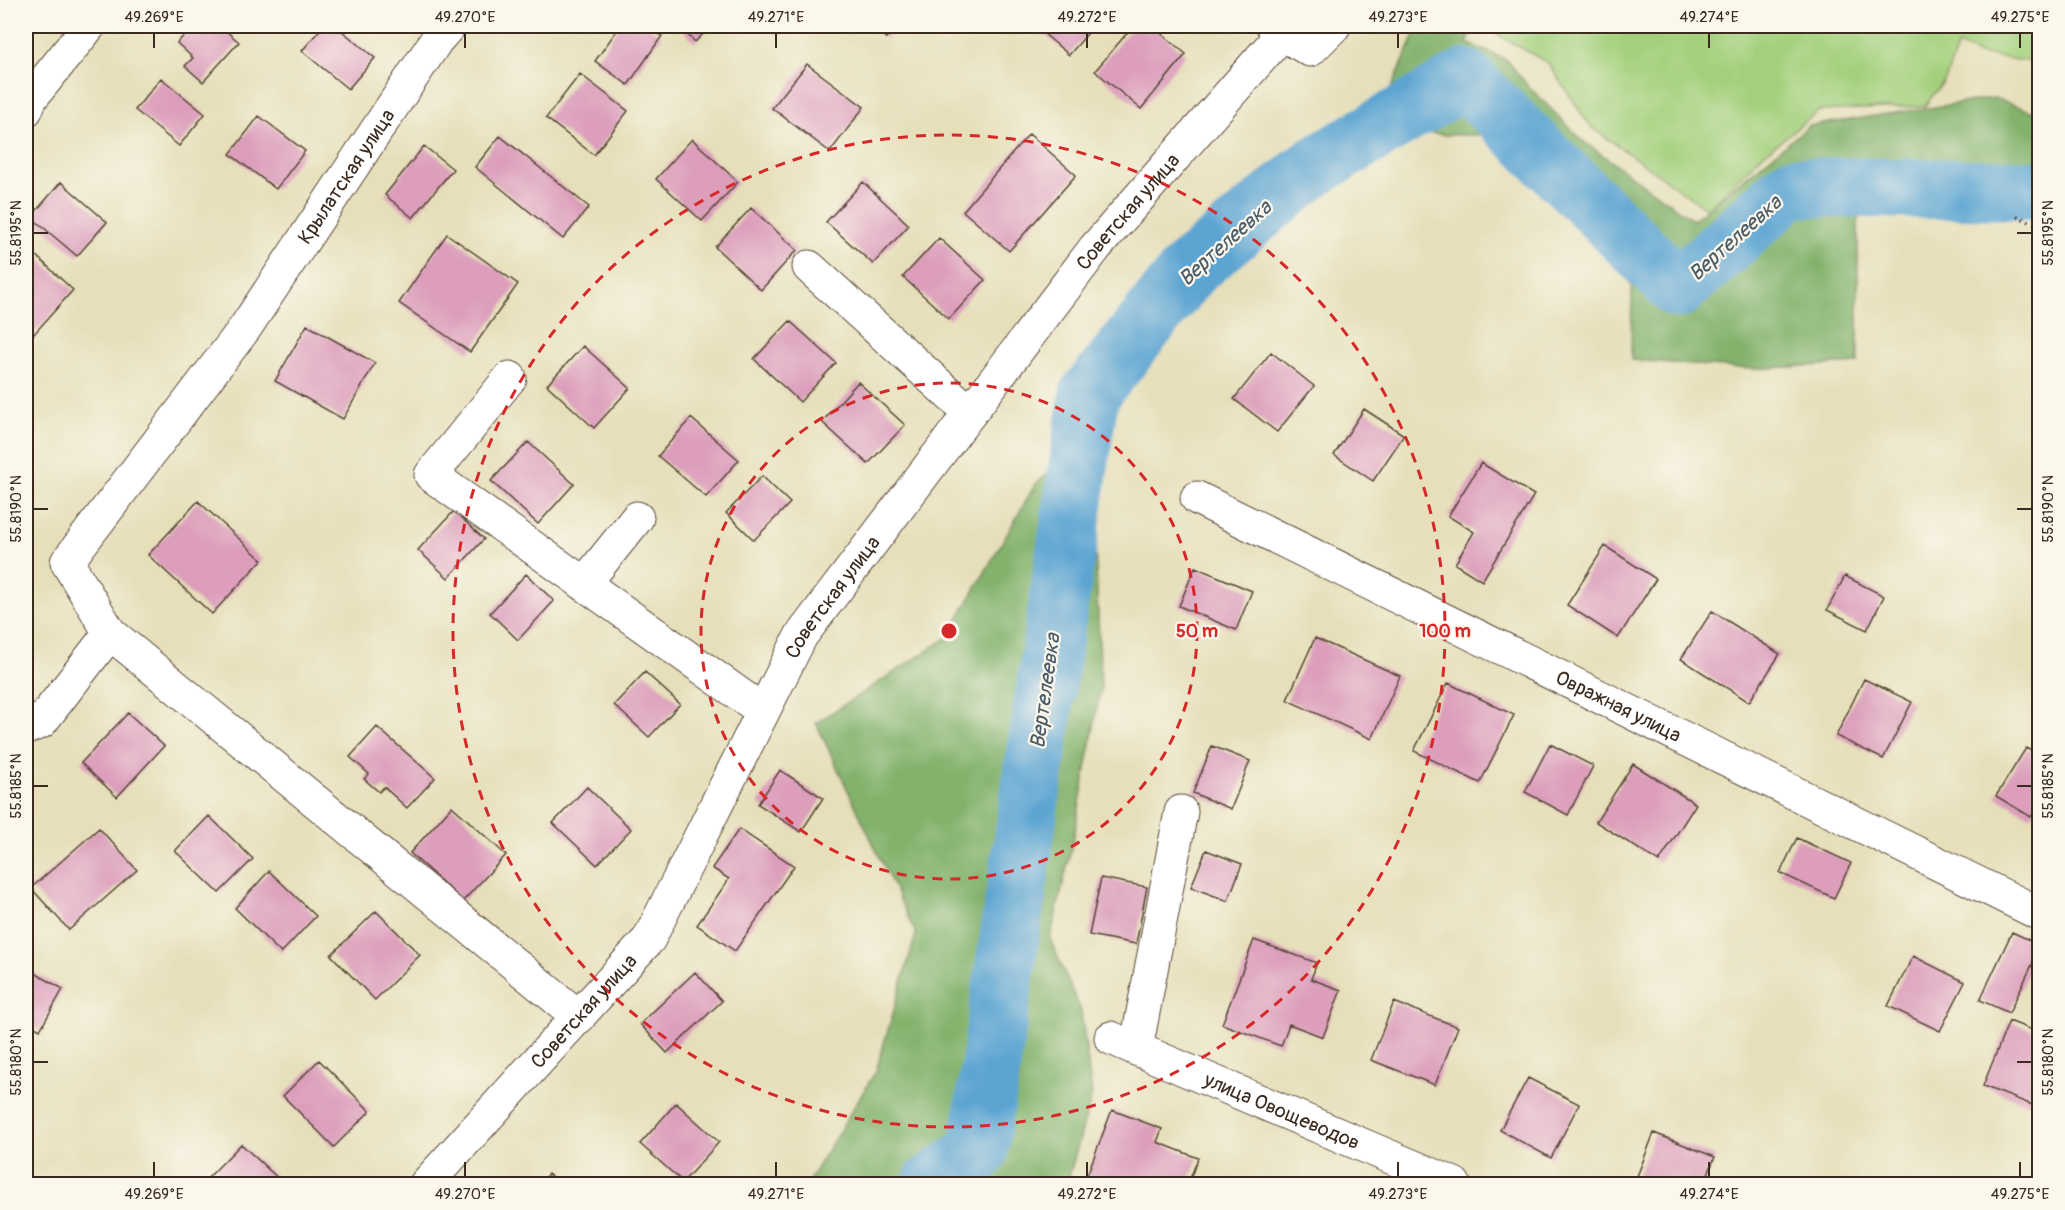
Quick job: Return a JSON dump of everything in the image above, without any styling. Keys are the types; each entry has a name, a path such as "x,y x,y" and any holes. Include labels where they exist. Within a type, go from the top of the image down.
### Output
{"street":[{"path":"26,110 31,98 89,26"},
{"name":"Крылатская улица","path":"110,633 67,562 245,328 436,41 449,26"},
{"path":"1277,30 1310,50 1334,26"},
{"name":"Советская улица","path":"426,1185 649,939 801,636 1095,248 1277,30"},
{"path":"809,267 970,413"},
{"path":"510,378 430,475 763,711"},
{"name":"Овражная улица","path":"1197,498 2040,914"},
{"path":"584,584 637,518"},
{"path":"26,728 41,722 110,633 579,1017"},
{"name":"улица Овощеводов","path":"1181,812 1123,1043 1454,1185"}],"path":[{"path":"2018,216 2040,226"}],"green space":[{"path":"1419,26 1474,26 1467,43 1507,60 1528,86 1583,141 1693,220 1809,126 1994,98 2039,114 2039,204 1988,191 1858,203 1858,363 1752,369 1631,360 1632,286 1551,164 1499,135 1446,135 1374,127"},
{"path":"1496,26 2039,26 2039,63 1978,54 1958,45 1945,80 1925,106 1819,111 1760,157 1707,209 1590,126 1548,63 1493,32"},
{"path":"1061,461 1093,496 1101,687 1073,841 1050,939 1081,1011 1092,1095 1067,1184 807,1184 876,1071 916,934 816,723 947,638 1035,485"}],"building":[{"path":"193,26 220,26 239,42 203,82 185,66 193,58 177,43"},
{"path":"323,26 336,26 375,58 348,89 302,51"},
{"path":"620,26 646,26 662,36 628,85 595,61"},
{"path":"679,26 711,26 695,42"},
{"path":"872,26 897,26 886,38"},
{"path":"1035,26 1094,26 1069,55"},
{"path":"1133,26 1152,26 1186,54 1141,109 1095,71"},
{"path":"807,64 864,107 830,152 772,108"},
{"path":"580,74 628,111 594,155 546,118"},
{"path":"161,78 205,114 179,146 135,110"},
{"path":"259,116 305,151 276,189 230,154"},
{"path":"1029,134 1076,175 1009,251 963,211"},
{"path":"500,136 589,207 563,239 475,167"},
{"path":"692,139 738,182 702,221 656,179"},
{"path":"424,146 453,169 413,218 385,195"},
{"path":"61,182 107,222 77,256 31,217"},
{"path":"863,182 909,225 873,264 826,222"},
{"path":"751,208 797,250 761,290 715,247"},
{"path":"447,234 518,284 470,352 399,303"},
{"path":"939,238 985,280 949,319 903,277"},
{"path":"31,251 73,290 34,334 26,326 26,256"},
{"path":"790,321 836,363 800,402 754,359"},
{"path":"307,325 375,363 343,419 275,381"},
{"path":"583,346 630,388 594,428 547,385"},
{"path":"1271,352 1314,386 1277,432 1234,399"},
{"path":"858,382 905,425 868,464 822,422"},
{"path":"1364,409 1404,435 1373,481 1334,455"},
{"path":"691,418 739,460 706,497 658,456"},
{"path":"528,442 574,484 538,524 491,481"},
{"path":"1481,463 1534,495 1482,581 1455,564 1474,532 1448,516"},
{"path":"762,476 790,503 754,540 726,513"},
{"path":"198,501 262,560 212,614 148,555"},
{"path":"454,511 484,539 448,578 418,550"},
{"path":"1605,546 1656,579 1618,638 1567,605"},
{"path":"1195,567 1252,591 1236,630 1179,606"},
{"path":"526,574 554,601 518,640 490,613"},
{"path":"1845,576 1884,596 1867,630 1827,610"},
{"path":"1712,611 1780,654 1749,702 1681,659"},
{"path":"1315,638 1400,676 1372,739 1287,700"},
{"path":"645,672 680,704 649,737 614,705"},
{"path":"1864,679 1912,702 1883,759 1836,736"},
{"path":"1448,683 1514,715 1480,783 1414,751"},
{"path":"128,713 164,746 117,797 81,763"},
{"path":"377,727 435,778 407,808 384,787 379,792 364,779 369,774 350,757"},
{"path":"1550,744 1593,766 1568,815 1525,792"},
{"path":"1212,746 1250,761 1231,809 1193,793"},
{"path":"2026,748 2040,756 2040,804 2031,817 1996,796"},
{"path":"1633,764 1696,804 1659,862 1596,822"},
{"path":"780,770 823,798 801,832 758,804"},
{"path":"587,787 631,829 597,865 553,823"},
{"path":"452,806 506,855 463,901 410,853"},
{"path":"209,816 253,859 219,893 175,851"},
{"path":"99,828 137,870 69,930 31,888"},
{"path":"739,829 794,866 735,951 697,925 729,879 712,868"},
{"path":"1797,838 1851,863 1834,898 1780,873"},
{"path":"1206,850 1242,864 1228,901 1191,887"},
{"path":"269,871 316,916 281,953 235,908"},
{"path":"1101,878 1147,887 1136,944 1089,935"},
{"path":"376,911 420,955 375,1000 331,955"},
{"path":"2012,932 2040,945 2040,948 2009,1013 1980,1000"},
{"path":"1254,940 1317,963 1311,979 1341,990 1323,1037 1289,1024 1281,1046 1222,1024"},
{"path":"1913,956 1965,982 1940,1031 1888,1006"},
{"path":"26,968 63,989 40,1030 26,1022"},
{"path":"695,972 722,1001 667,1053 640,1024"},
{"path":"1394,1002 1458,1027 1435,1085 1371,1060"},
{"path":"2009,1021 2040,1033 2040,1108 1983,1086"},
{"path":"319,1060 370,1111 334,1147 283,1096"},
{"path":"1528,1078 1579,1104 1551,1158 1500,1130"},
{"path":"676,1103 719,1142 683,1182 640,1144"},
{"path":"1112,1110 1162,1129 1157,1142 1198,1158 1188,1184 1084,1183"},
{"path":"1654,1133 1715,1157 1704,1184 1634,1184"},
{"path":"241,1144 284,1184 204,1184"},
{"path":"548,1174 561,1184 539,1184"}],"waterway":[{"name":"Вертелеевка","path":"932,1184 978,1152 1089,395 1190,269 1311,169 1465,79 1678,288 1791,187 2040,190"}]}
